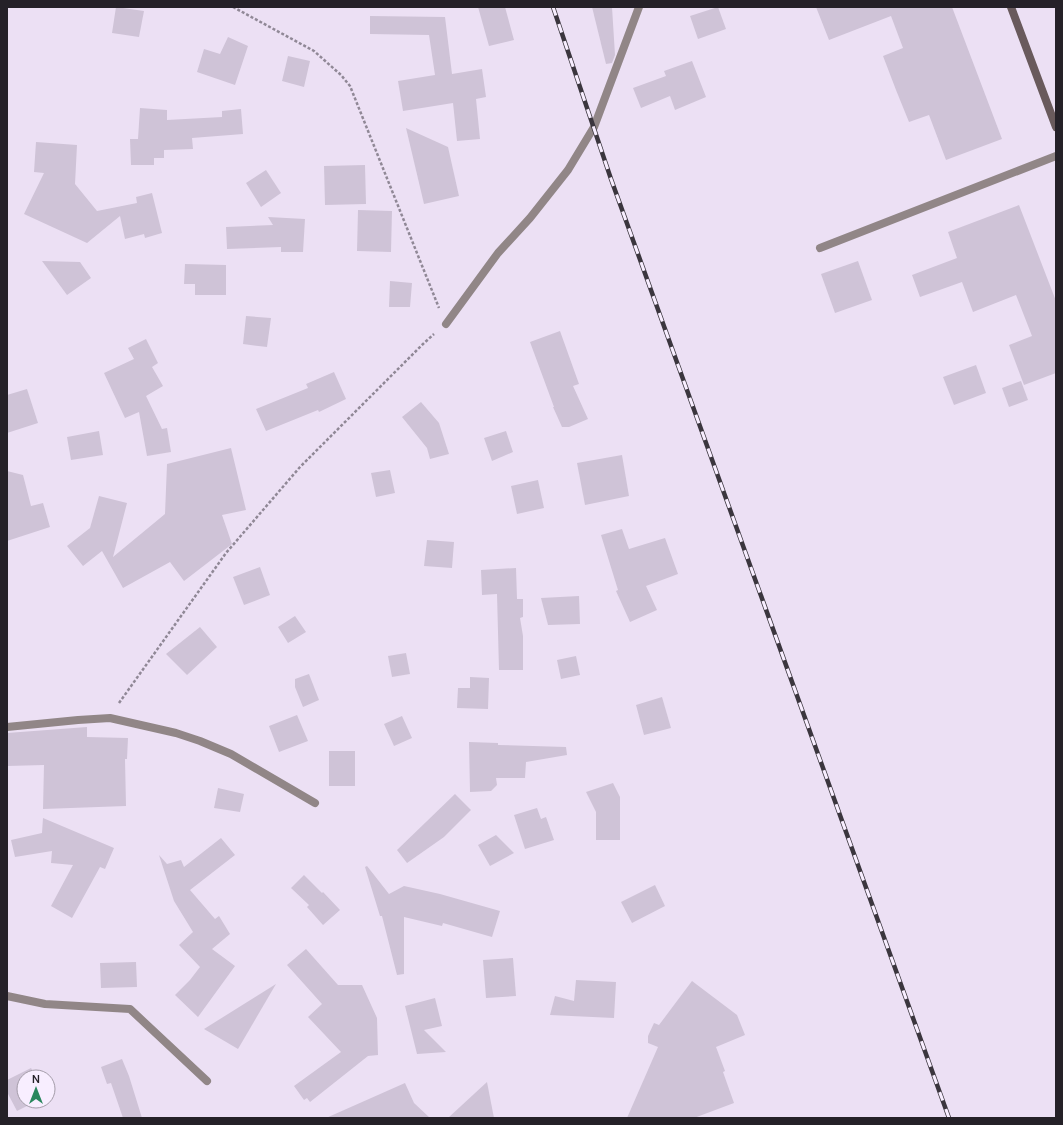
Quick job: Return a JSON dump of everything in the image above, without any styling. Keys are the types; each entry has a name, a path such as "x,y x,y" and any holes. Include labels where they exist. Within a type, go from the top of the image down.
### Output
{"main road":[{"path":"1011,7 1056,127"}],"street":[{"path":"446,324 498,253 530,218 568,170 594,127 639,7"},
{"path":"820,248 1056,156"},
{"path":"7,727 110,718 176,733 231,754 315,803"},
{"path":"7,996 45,1004 130,1009 207,1081"}],"path":[{"path":"110,718 114,710 226,553 300,467 423,344 446,324 350,86 341,75 314,51 233,7"}],"building":[{"path":"116,7 144,11 139,37 112,33"},
{"path":"478,7 505,7 514,40 489,46"},
{"path":"592,7 612,7 615,55 612,63 606,64"},
{"path":"718,7 726,29 698,39 690,16"},
{"path":"816,7 952,7 1002,139 946,160 929,115 909,122 883,56 903,48 891,16 829,40"},
{"path":"370,16 445,17 452,74 482,69 486,97 476,99 480,139 457,141 453,103 403,111 398,81 435,75 429,35 370,34"},
{"path":"228,37 248,46 235,85 197,72 204,49 220,54"},
{"path":"288,56 310,61 304,87 282,81"},
{"path":"692,61 706,97 675,110 670,96 641,108 633,88 666,76 664,71"},
{"path":"140,108 167,110 167,120 222,117 222,111 241,109 243,134 192,138 193,149 164,150 164,158 154,158 154,165 131,165 130,139 138,139"},
{"path":"406,128 448,147 459,196 424,204"},
{"path":"36,142 77,145 75,184 97,211 137,203 136,197 152,193 162,233 145,238 144,234 125,239 120,216 87,243 24,214 44,173 34,172"},
{"path":"365,165 366,204 325,205 324,166"},
{"path":"266,170 281,193 261,207 246,183"},
{"path":"1019,205 1056,301 1056,373 1024,385 1009,345 1032,336 1016,295 973,312 962,282 920,297 912,275 957,258 948,232"},
{"path":"358,210 392,211 391,252 357,251"},
{"path":"268,217 305,219 303,252 281,252 281,247 227,249 226,227 273,225"},
{"path":"42,261 80,262 91,278 67,295"},
{"path":"858,261 872,300 835,313 821,274"},
{"path":"185,264 226,265 226,295 195,295 195,284 184,284"},
{"path":"390,281 412,283 410,307 389,307"},
{"path":"246,316 271,318 267,347 243,344"},
{"path":"560,331 579,384 573,386 588,419 569,427 562,427 553,407 530,342"},
{"path":"146,339 158,363 152,367 163,386 146,396 162,429 167,428 171,452 147,456 139,412 125,418 104,373 134,359 128,348"},
{"path":"976,365 986,393 954,405 943,377"},
{"path":"334,372 346,399 319,412 318,410 266,431 256,409 308,388 306,384"},
{"path":"1021,381 1028,400 1009,407 1002,388"},
{"path":"27,389 38,423 7,433 7,395"},
{"path":"421,402 439,423 449,454 430,459 427,448 402,417"},
{"path":"99,431 103,455 71,460 67,437"},
{"path":"506,431 513,452 492,461 484,438"},
{"path":"231,448 246,510 222,515 232,544 184,581 170,562 123,588 102,551 83,566 67,546 90,528 99,496 127,503 113,557 165,514 167,464"},
{"path":"622,455 629,496 585,505 577,463"},
{"path":"390,470 395,493 376,497 371,473"},
{"path":"7,471 23,475 31,506 43,503 50,527 7,541"},
{"path":"538,480 544,508 517,514 511,486"},
{"path":"622,529 629,549 665,538 678,574 646,586 657,610 630,622 616,591 618,590 601,535"},
{"path":"427,540 454,542 452,568 424,566"},
{"path":"260,567 270,595 244,605 233,577"},
{"path":"516,568 517,599 523,599 523,617 520,618 523,636 523,670 499,670 497,594 482,595 481,570"},
{"path":"579,596 580,624 548,625 541,598"},
{"path":"295,616 306,632 288,643 278,627"},
{"path":"200,627 217,647 187,675 166,654"},
{"path":"406,653 410,674 392,677 388,656"},
{"path":"576,656 580,675 561,679 557,660"},
{"path":"309,674 319,700 303,707 295,687 295,679"},
{"path":"470,677 489,678 488,709 457,708 458,688 470,688"},
{"path":"662,697 671,728 644,735 636,705"},
{"path":"297,715 308,741 279,752 269,726"},
{"path":"402,716 412,738 394,746 384,724"},
{"path":"87,727 87,737 128,738 127,759 125,759 126,806 43,809 44,765 7,766 7,733"},
{"path":"469,742 498,743 498,745 566,747 567,755 526,762 525,778 496,778 497,785 491,791 470,792"},
{"path":"329,751 355,751 355,786 329,786"},
{"path":"613,783 620,797 620,840 596,840 596,812 586,792"},
{"path":"218,788 244,794 240,812 214,808"},
{"path":"455,794 471,810 444,837 407,863 397,850"},
{"path":"537,808 541,819 546,817 554,840 525,849 514,815"},
{"path":"43,818 114,848 105,869 100,867 72,918 51,906 73,865 51,863 52,851 15,857 11,840 42,833"},
{"path":"496,835 514,853 490,866 478,845"},
{"path":"221,838 235,855 190,890 215,919 219,916 230,934 212,949 235,966 198,1017 175,995 200,967 179,945 193,932 174,901 159,855 167,864 181,860 184,867"},
{"path":"367,866 389,894 404,886 440,894 500,911 492,937 443,923 442,926 404,917 404,974 397,975 382,916 380,916 365,867"},
{"path":"304,875 340,910 323,925 307,907 309,905 291,888"},
{"path":"655,885 665,906 632,923 621,902"},
{"path":"306,949 338,985 362,985 377,1018 378,1055 368,1056 310,1102 307,1098 304,1100 294,1086 341,1052 308,1017 322,1004 287,965"},
{"path":"513,958 516,996 486,998 483,960"},
{"path":"136,962 137,987 101,988 100,963"},
{"path":"576,980 616,982 614,1018 550,1015 555,996 574,1001"},
{"path":"692,981 737,1015 745,1035 716,1047 725,1071 723,1072 734,1103 694,1118 627,1118 658,1047 648,1043 648,1036 654,1023 659,1025"},
{"path":"276,984 238,1049 204,1029"},
{"path":"435,998 442,1026 424,1030 446,1052 417,1054 405,1006"},
{"path":"122,1059 142,1118 123,1118 111,1083 107,1084 101,1067"},
{"path":"16,1076 16,1109 21,1109 17,1111 7,1092 7,1080"},
{"path":"487,1082 494,1118 448,1118"},
{"path":"405,1083 414,1103 430,1118 326,1118"}],"railway":[{"path":"553,7 611,179 949,1118"}]}
